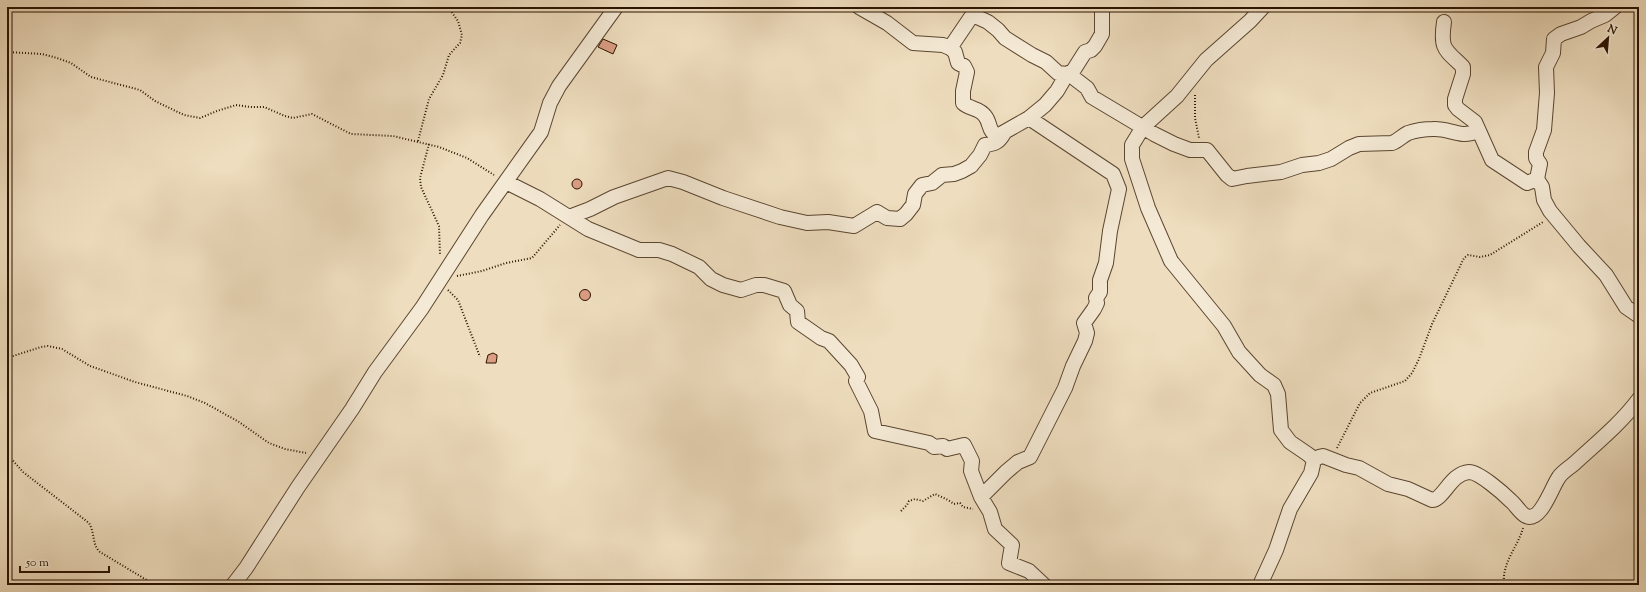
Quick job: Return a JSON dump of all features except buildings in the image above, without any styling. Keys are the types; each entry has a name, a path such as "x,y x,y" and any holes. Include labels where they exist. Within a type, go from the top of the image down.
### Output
{"street":[{"path":"233,585 246,568 352,409 375,372 422,308 482,215 540,132 550,103 559,86 616,7"},
{"path":"859,7 887,23 912,43 943,45 955,52 958,63 964,66 967,72 963,91 963,103 984,113 991,131 995,135 1004,133 1029,118 1044,105 1057,91 1067,74 1073,71 1085,52 1091,50 1095,46 1102,34 1102,7"},
{"path":"1263,7 1250,21 1210,56 1190,78 1177,96 1143,127 1132,145 1132,159 1148,208 1171,261 1224,326 1239,352 1260,375 1274,385 1278,394 1281,430 1290,442 1314,460"},
{"path":"1616,7 1605,15 1594,19 1581,27 1561,34 1554,39 1553,53 1546,67 1547,93 1544,130 1536,152 1536,158 1540,164 1537,179 1542,187 1544,200 1550,211 1579,246 1606,275 1626,307 1639,316"},
{"path":"950,48 966,22 971,17 977,17 988,22 1005,38 1046,62 1058,73 1067,74 1087,88 1092,97 1154,134 1186,149 1208,150 1227,175 1235,180 1247,176 1281,172 1302,165 1319,163 1359,144 1397,142 1408,134 1434,129 1462,135 1469,135 1478,131"},
{"path":"1444,22 1442,34 1443,45 1446,52 1464,67 1455,99 1455,105 1475,122 1492,160 1527,183 1537,179"},
{"path":"985,503 1006,472 1018,462 1030,457 1065,388 1073,366 1085,342 1087,334 1084,323 1094,309 1097,303 1096,298 1100,292 1100,280 1106,263 1110,231 1119,188 1113,174 1029,118"},
{"path":"569,217 590,209 606,200 668,178 780,217 807,223 828,222 854,226 877,212 887,218 900,219 913,205 915,194 922,185 932,183 942,175 962,172 971,166 980,155 984,145 994,144 1004,133"},
{"path":"506,182 521,188 588,229 639,250 659,250 672,254 698,267 711,280 734,290 741,290 756,285 764,285 784,291 790,305 796,311 798,322 821,338 829,341 851,365 858,377 856,381 871,412 875,430 929,443 934,447 943,446 947,449 964,445 972,461 971,471 995,529 1012,545 1009,563 1029,571 1044,585"},
{"path":"1260,585 1276,550 1290,509 1311,473 1314,460 1319,457 1323,456 1359,468 1388,484 1408,489 1432,500 1437,499 1462,473 1474,473 1511,500 1526,516 1532,517 1538,514 1561,475 1619,423 1639,399"}],"path":[{"path":"418,141 429,99 443,75 449,55 460,42 462,35 458,21 448,7"},
{"path":"7,52 42,54 57,58 71,63 91,77 140,90 155,101 184,115 200,118 233,105 261,106 289,117 297,117 308,114 315,115 350,134 393,136 418,141 467,158 506,182"},
{"path":"1190,78 1196,98 1195,118 1198,136 1208,150"},
{"path":"429,144 420,178 421,187 439,226 440,257"},
{"path":"1331,459 1360,403 1370,393 1405,381 1412,373 1432,324 1464,258 1468,255 1480,258 1490,255 1554,215"},
{"path":"438,282 482,271 506,263 532,258 548,238 569,217"},
{"path":"438,282 456,296 480,357"},
{"path":"7,358 41,347 48,346 62,349 90,366 135,382 187,396 205,403 239,422 269,443 285,449 306,453 318,459"},
{"path":"7,454 23,472 89,523 93,530 94,544 100,552 155,585"},
{"path":"901,511 909,501 915,499 923,501 935,494 954,504 960,503 963,507 971,509 985,503"},
{"path":"1504,585 1505,566 1521,537 1526,516"}]}
